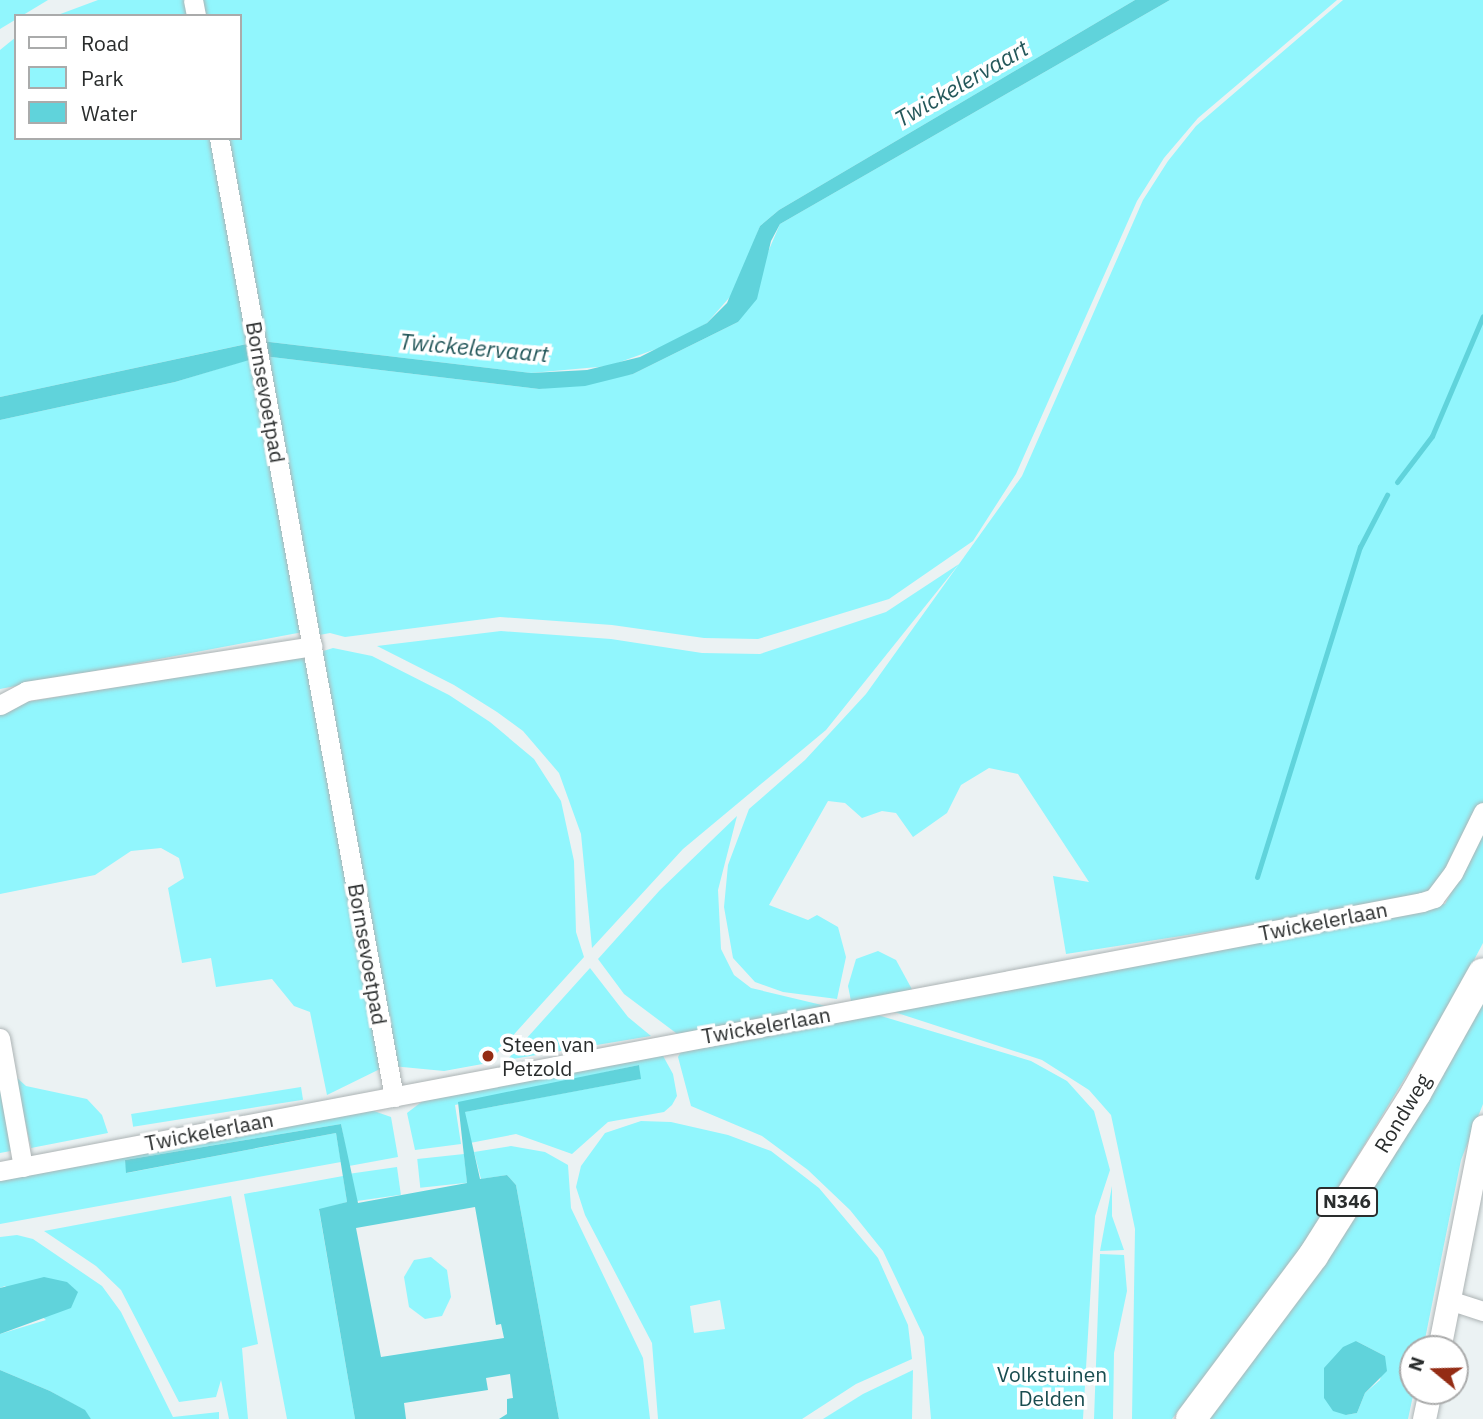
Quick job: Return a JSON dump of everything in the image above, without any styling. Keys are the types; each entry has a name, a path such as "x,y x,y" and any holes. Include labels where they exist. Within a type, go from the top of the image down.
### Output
{"main road":[{"name":"Rondweg","path":"1191,1419 1313,1256 1416,1093 1483,973"}],"street":[{"name":"Bornsevoetpad","path":"219,140 394,1097"},
{"path":"0,705 26,691 312,646"},
{"name":"Twickelerlaan","path":"0,1171 1422,902 1434,898 1453,873 1483,812"},
{"path":"0,1038 23,1167"},
{"path":"1442,1335 1483,1126"},
{"path":"1449,1300 1483,1311"}],"green space":[{"path":"0,0 48,0 25,14 14,14 14,21 0,29"},
{"path":"98,0 186,0 189,14 60,14"},
{"path":"199,0 1135,0 779,210 760,226 736,290 707,323 670,344 609,366 531,373 261,341 224,140 242,140 242,14 202,14"},
{"path":"1170,0 1337,0 1198,118 1164,158 1137,201 1016,474 973,541 889,599 758,639 704,638 612,625 500,617 345,637 330,633 314,636 263,356 539,389 633,374 738,322 780,224"},
{"path":"1343,0 1483,0 1483,803 1451,870 1423,898 1066,954 1053,876 1089,882 1018,774 989,768 961,785 947,813 913,837 896,813 882,811 862,818 845,803 828,801 769,905 808,920 817,915 838,927 846,957 837,999 783,992 755,982 733,958 724,907 728,865 749,809 805,760 866,694 1022,476 1143,200 1168,161 1196,126"},
{"path":"14,39 14,140 212,140 251,343 0,397 0,50"},
{"path":"254,358 303,632 0,689 0,420 175,382"},
{"path":"959,564 826,730 683,849 592,948 581,834 559,773 523,731 497,712 454,685 377,646 501,631 611,639 702,653 760,654 886,612"},
{"path":"333,648 372,656 449,695 490,722 534,759 561,801 574,861 576,932 584,957 488,1063 444,1071 392,1066 317,653"},
{"path":"308,655 382,1068 327,1095 310,1012 294,1006 272,979 216,987 211,958 182,963 168,888 184,878 179,858 161,848 131,851 95,875 0,894 0,712 20,703"},
{"path":"737,816 718,890 721,949 734,975 751,988 826,1006 680,1036 624,994 598,959 660,890"},
{"path":"1483,833 1483,943 1455,996 1297,1255 1214,1365 1172,1419 1132,1419 1135,1229 1111,1115 1089,1090 1042,1060 882,1008 1445,904"},
{"path":"878,951 896,960 914,993 851,1001 848,986 856,959"},
{"path":"590,968 628,1017 651,1036 507,1060"},
{"path":"1483,993 1483,1104 1461,1160 1426,1335 1399,1335 1399,1405 1411,1405 1408,1419 1200,1419","holes":["1356,1341 1385,1356 1380,1380 1365,1393 1357,1413 1346,1415"]},
{"name":"Volkstuinen Delden","path":"871,1013 1031,1061 1067,1081 1094,1111 1110,1170 1095,1216 1083,1419 931,1419 924,1337 883,1251 850,1210 808,1170 762,1136 691,1106 678,1057 682,1050"},
{"path":"662,1054 673,1074 677,1096 672,1105 664,1112 608,1122 572,1154 516,1134 470,1143 464,1112 640,1079 639,1065 455,1105 461,1144 415,1150 407,1113 424,1100"},
{"path":"0,1075 16,1150 0,1153"},
{"path":"15,1076 26,1086 87,1099 102,1115 108,1133 31,1148"},
{"path":"301,1087 303,1100 133,1127 131,1114"},
{"path":"371,1110 391,1117 398,1157 349,1166 341,1124 125,1160 127,1173 336,1133 341,1162 0,1224 0,1176"},
{"path":"641,1121 671,1122 728,1135 771,1151 819,1188 878,1258 908,1325 912,1359 856,1384 802,1419 658,1419 652,1343 585,1215 576,1187 581,1166 605,1133","holes":["720,1300 725,1329 694,1333 690,1306"]},
{"path":"511,1146 545,1152 568,1165 571,1208 643,1358 650,1419 559,1419 516,1185 507,1175 481,1179 474,1152"},
{"path":"464,1154 467,1183 420,1188 417,1159"},
{"path":"397,1167 401,1195 355,1201 351,1173"},
{"path":"343,1176 347,1202 319,1210 355,1419 287,1419 244,1194"},
{"path":"1112,1186 1112,1216 1124,1250 1100,1251"},
{"path":"231,1196 258,1344 242,1348 248,1419 229,1419 221,1380 216,1397 179,1402 121,1290 96,1266 44,1231"},
{"path":"17,1235 33,1239 102,1286 121,1312 173,1417 219,1412 219,1419 91,1419 84,1410 50,1391 0,1370 0,1334 46,1320 5,1286 0,1288 0,1237"},
{"path":"1100,1254 1124,1255 1127,1291 1114,1353 1113,1419 1094,1419"},
{"path":"431,1257 447,1270 451,1297 442,1316 425,1319 409,1307 404,1277 414,1260"},
{"path":"913,1370 912,1419 823,1419 863,1394"}],"water":[{"path":"1135,0 1170,0 780,224 771,241 757,299 738,322 633,374 585,386 539,389 263,356 175,382 0,420 0,397 261,341 531,373 587,370 640,357 707,323 727,303 760,226 779,210"},
{"path":"639,1065 641,1079 465,1112 480,1179 507,1175 516,1185 559,1419 499,1419 507,1414 507,1399 513,1398 510,1374 486,1378 488,1390 404,1403 406,1419 355,1419 319,1209 347,1202 336,1133 126,1173 125,1160 341,1124 358,1203 467,1183 458,1102","holes":["475,1207 496,1325 501,1324 504,1338 381,1357 356,1228"]},
{"path":"44,1277 67,1282 78,1292 71,1308 0,1334 0,1288"},
{"path":"1356,1341 1385,1356 1387,1371 1365,1393 1357,1413 1346,1415 1333,1411 1324,1398 1324,1368 1343,1347"},
{"path":"0,1370 50,1391 85,1410 91,1419 0,1419"}],"waterway":[{"path":"1397,482 1432,436 1483,316"},
{"path":"1257,877 1360,547 1387,495"}],"place":[{"name":"Steen van Petzold","path":"488,1056"}],"water label":[{"name":"Twickelervaart","path":"961,83"},
{"name":"Twickelervaart","path":"474,347"}]}
